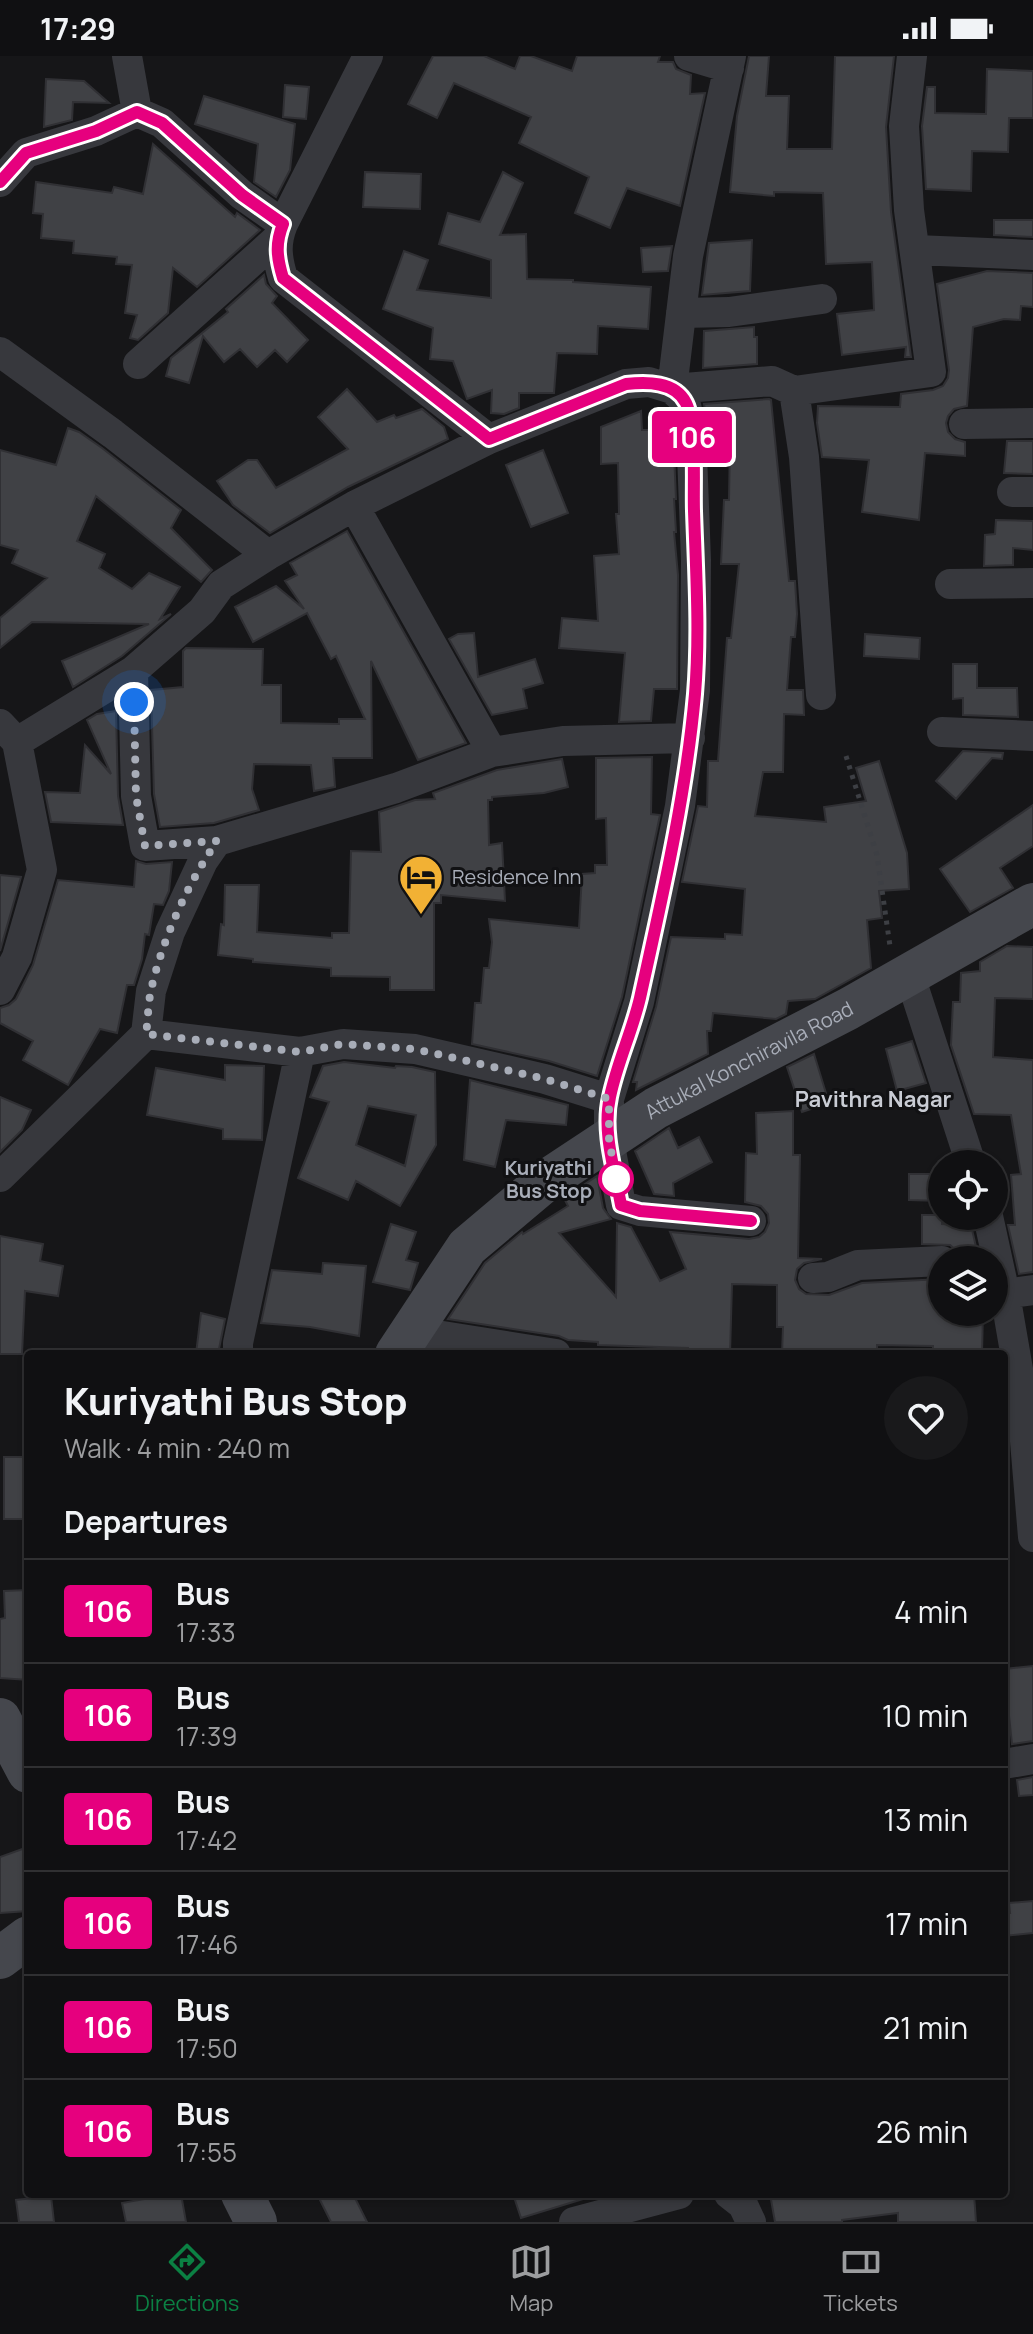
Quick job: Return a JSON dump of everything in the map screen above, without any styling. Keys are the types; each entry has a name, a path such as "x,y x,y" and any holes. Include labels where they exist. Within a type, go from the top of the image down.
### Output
{"main road":[{"name":"Attukal Konchiravila Road","path":"404,1342 467,1247 544,1182 656,1108 848,1009 1033,904"},
{"path":"0,1719 24,1764"},
{"path":"0,1958 24,1940"},
{"path":"244,2198 256,2222"}],"street":[{"path":"127,56 137,112"},
{"path":"138,364 280,231 368,56"},
{"path":"672,389 688,256 730,62 689,56"},
{"path":"0,990 17,957 42,870 9,733 133,671 202,611 221,585 354,506 489,439 626,384 649,382 672,389 772,381 794,391 931,372 909,210 904,126 912,56"},
{"path":"0,182 26,153 96,131 137,112 162,123 280,231"},
{"path":"280,231 277,258 283,278 489,439"},
{"path":"916,250 1033,255"},
{"path":"681,313 729,312 822,299"},
{"path":"0,352 113,434 268,555"},
{"path":"672,389 685,401 691,427 696,560 695,690 680,806 639,1002 609,1099 609,1140 621,1205 640,1211 751,1221"},
{"path":"794,391 804,457 821,695"},
{"path":"964,424 1033,423"},
{"path":"354,506 492,752"},
{"path":"950,584 1033,583"},
{"path":"133,671 136,796 145,846 217,841 396,788 492,752 563,741 690,738"},
{"path":"942,732 1033,736"},
{"path":"0,1177 146,1034 151,991 170,932 203,861 217,841"},
{"path":"902,978 966,1150"},
{"path":"146,1034 300,1052 343,1044 415,1049 545,1079 609,1099"},
{"path":"238,1350 300,1052"},
{"path":"813,1278 828,1277 858,1265 928,1262"},
{"path":"1008,1283 1023,1527"},
{"path":"404,1342 505,1350"},
{"path":"1008,1763 1033,1759"},
{"path":"574,2222 664,2198"},
{"path":"734,2198 743,2205 751,2222"}],"path":[{"path":"846,756 877,855 902,978"}],"building":[{"path":"433,56 484,56 515,69 520,56 531,56 572,71 577,56 660,56 658,62 673,62 676,69 691,75 690,94 705,93 680,206 627,188 610,228 575,213 589,177 519,143 531,117 454,83 437,118 408,104"},
{"path":"749,56 769,56 766,96 789,96 787,149 832,149 835,56 894,56 886,127 891,212 911,357 905,357 906,347 842,355 837,314 874,310 872,262 826,264 823,193 774,192 774,196 730,192 737,116"},
{"path":"987,69 1033,71 1033,118 1009,118 1008,152 972,151 971,191 926,189 922,126 927,87 935,87 935,113 986,114"},
{"path":"46,79 84,81 109,103 73,102 72,120 44,127"},
{"path":"285,85 309,87 306,119 283,117"},
{"path":"204,96 295,124 290,170 276,197 254,182 258,144 195,124"},
{"path":"153,144 235,217 237,213 260,230 197,287 173,268 168,313 138,340 130,338 137,315 125,313 132,265 116,264 117,257 73,253 74,241 41,238 43,214 33,213 36,182 112,193 114,187 143,194"},
{"path":"365,172 421,174 420,209 363,207"},
{"path":"503,172 523,183 500,235 526,234 527,279 651,287 648,329 598,326 597,354 557,353 554,393 519,393 519,408 504,414 491,413 492,390 467,399 453,361 430,359 433,328 383,309 404,251 428,260 417,290 491,298 491,260 439,244 448,213 480,222"},
{"path":"994,220 1033,220 1033,237 994,235"},
{"path":"752,240 750,291 702,295 709,243"},
{"path":"672,246 668,271 643,272 641,248"},
{"path":"987,271 1033,273 1033,307 1021,306 1020,320 1004,319 973,327 967,406 954,409 946,423 948,432 955,439 965,442 965,456 925,453 919,520 862,512 869,460 822,457 818,406 900,407 901,394 943,386 949,370 937,284"},
{"path":"264,275 266,284 277,296 272,303 308,340 287,362 275,350 257,367 240,349 224,362 203,336 189,383 166,376 171,358 228,312 226,309"},
{"path":"754,327 757,364 703,368 704,331"},
{"path":"347,389 377,422 422,409 444,427 448,439 348,487 270,533 233,505 217,481 248,460 257,460 276,488 348,449 318,417"},
{"path":"769,399 789,581 795,581 797,614 795,637 791,637 787,690 803,690 804,715 784,714 783,772 763,772 755,816 826,822 824,807 866,801 856,768 879,761 907,853 909,889 879,891 882,918 867,920 871,968 815,999 788,1001 786,1014 776,1019 713,1013 711,1031 707,1031 708,1054 636,1090 637,1082 633,1082 656,1007 671,937 725,939 725,934 742,935 745,889 682,882 698,806 707,807 708,761 718,761 727,638 731,638 739,564 721,564 724,500 729,500 730,441 710,443 704,404"},
{"path":"641,411 642,430 673,430 674,532 678,575 677,689 654,689 651,721 619,722 625,653 559,648 562,618 598,621 594,556 619,554 616,514 619,514 618,463 601,464 601,427"},
{"path":"68,428 102,448 181,510 171,528 212,570 201,582 96,496 77,541 105,554 99,568 132,589 149,573 180,587 160,619 171,614 122,656 73,687 62,661 149,624 32,622 0,648 0,618 47,578 12,563 18,550 0,545 0,450 56,465"},
{"path":"1007,441 1033,441 1033,474 1004,473"},
{"path":"543,450 568,513 531,527 506,465"},
{"path":"996,520 1033,521 1033,550 1013,548 1013,565 984,566 985,535 995,534"},
{"path":"347,531 466,743 418,760 371,661 372,758 333,758 335,787 314,791 311,765 254,764 252,789 259,810 214,823 160,827 154,794 151,690 183,687 183,651 186,648 263,649 262,685 281,685 281,723 339,724 339,719 365,719 336,656 331,659 307,613 253,642 235,607 276,586 304,609 285,581 297,575 290,563"},
{"path":"474,633 478,677 535,659 543,683 523,689 527,708 492,715 449,639 458,634"},
{"path":"865,634 920,638 919,659 864,656"},
{"path":"953,664 977,664 977,688 1017,688 1018,717 963,715 963,698 953,699"},
{"path":"116,711 118,796 123,825 51,822 45,792 80,793 85,745 111,774 87,720 97,714"},
{"path":"963,751 1003,753 1002,759 992,758 956,799 936,781"},
{"path":"652,757 651,814 660,815 622,997 597,1076 549,1061 472,1044 475,1003 481,1003 484,968 489,968 492,942 489,919 579,928 582,874 595,873 595,865 607,865 606,818 596,819 596,758"},
{"path":"562,759 568,787 488,800 489,845 502,843 505,901 441,895 441,903 434,903 434,990 390,990 390,977 331,976 331,968 253,962 253,959 218,955 221,924 224,925 225,885 259,885 257,932 332,938 332,933 349,933 351,851 381,852 379,812 415,800 435,799 433,793 497,770"},
{"path":"1033,805 1033,846 1000,868 1013,888 970,912 940,869"},
{"path":"136,861 146,864 172,862 169,891 163,905 154,904 149,935 145,934 134,985 127,985 117,1033 100,1029 68,1085 23,1060 33,1041 0,1023 0,1008 16,999 33,965 58,880 134,887"},
{"path":"0,875 21,877 0,951"},
{"path":"1007,946 1033,947 1033,999 995,998 993,1057 1033,1060 1033,1272 1019,1274 1008,1225 1015,1225 1011,1175 1021,1174 1011,1115 974,1114 951,1045 953,1002 960,1002 961,973 980,971 980,962"},
{"path":"912,1041 926,1083 897,1091 886,1049"},
{"path":"814,1054 829,1103 802,1112 787,1067"},
{"path":"344,1062 412,1067 435,1072 436,1145 400,1206 356,1181 348,1200 298,1178 329,1102 310,1097 323,1066","holes":["368,1106 416,1115 405,1166 356,1145"]},
{"path":"225,1065 264,1066 262,1140 223,1139 223,1129 147,1115 156,1068 225,1080"},
{"path":"470,1080 568,1105 566,1125 506,1120 495,1167 464,1160"},
{"path":"0,1097 31,1110 22,1130 0,1152"},
{"path":"793,1111 793,1155 800,1155 798,1258 822,1259 804,1263 797,1269 795,1280 799,1289 806,1294 829,1295 862,1283 928,1280 928,1326 983,1326 982,1350 877,1345 877,1350 782,1350 783,1327 777,1327 777,1285 732,1284 730,1350 598,1345 598,1342 568,1340 448,1319 485,1263 522,1232 568,1206 564,1198 597,1176 603,1208 611,1219 559,1233 616,1297 617,1223 631,1227 660,1281 686,1269 670,1232 749,1239 759,1237 769,1223 768,1214 761,1206 745,1202 746,1153 757,1154 756,1113"},
{"path":"669,1128 678,1148 699,1137 712,1162 673,1183 674,1196 654,1194 635,1151"},
{"path":"909,1174 928,1174 928,1201 909,1200"},
{"path":"922,1215 928,1215 928,1230 972,1230 976,1246 951,1246 922,1244"},
{"path":"391,1224 416,1232 406,1260 418,1263 410,1290 373,1282"},
{"path":"0,1236 43,1244 40,1261 63,1266 58,1296 25,1291 22,1354 0,1354"},
{"path":"323,1263 366,1266 359,1336 310,1327 261,1323 272,1270 322,1274"},
{"path":"201,1313 225,1319 219,1350 196,1350"},
{"path":"4,1457 24,1457 24,1519 4,1519"},
{"path":"24,1590 24,1680 0,1678 0,1619 5,1618 4,1591"},
{"path":"1033,1666 1033,1741 1012,1744 1008,1669"},
{"path":"1033,1777 1033,1795 1019,1796 1017,1780"},
{"path":"24,1848 24,1911 0,1913 0,1857"},
{"path":"1033,1901 1033,1933 1008,1936 1009,1903"},
{"path":"51,2198 54,2222 19,2222 16,2200"},
{"path":"150,2198 182,2198 186,2222 126,2222 122,2203"},
{"path":"319,2198 355,2198 367,2222 331,2222"},
{"path":"514,2198 583,2198 583,2199 521,2218"},
{"path":"771,2198 974,2198 976,2222 898,2222 898,2213 842,2222 775,2222"}],"bus line":[{"name":"106","path":"0,182 26,153 96,131 137,112 149,115 162,123 242,195 283,224 277,239 277,258 283,278 489,439 626,384 649,382 672,389 685,401 691,427 696,560 695,690 680,806 639,1002 609,1099 609,1140 621,1205 640,1211 751,1221"}],"place":[{"name":"Residence Inn","path":"421,916"},
{"name":"Kuriyathi Bus Stop","path":"616,1179"}],"district":[{"name":"Pavithra Nagar","path":"873,1099"}],"route":[{"path":"134,702 136,796 145,846 217,841 203,861 170,932 151,991 146,1034 300,1052 343,1044 415,1049 545,1079 609,1099 609,1140 617,1183 616,1179"}]}
